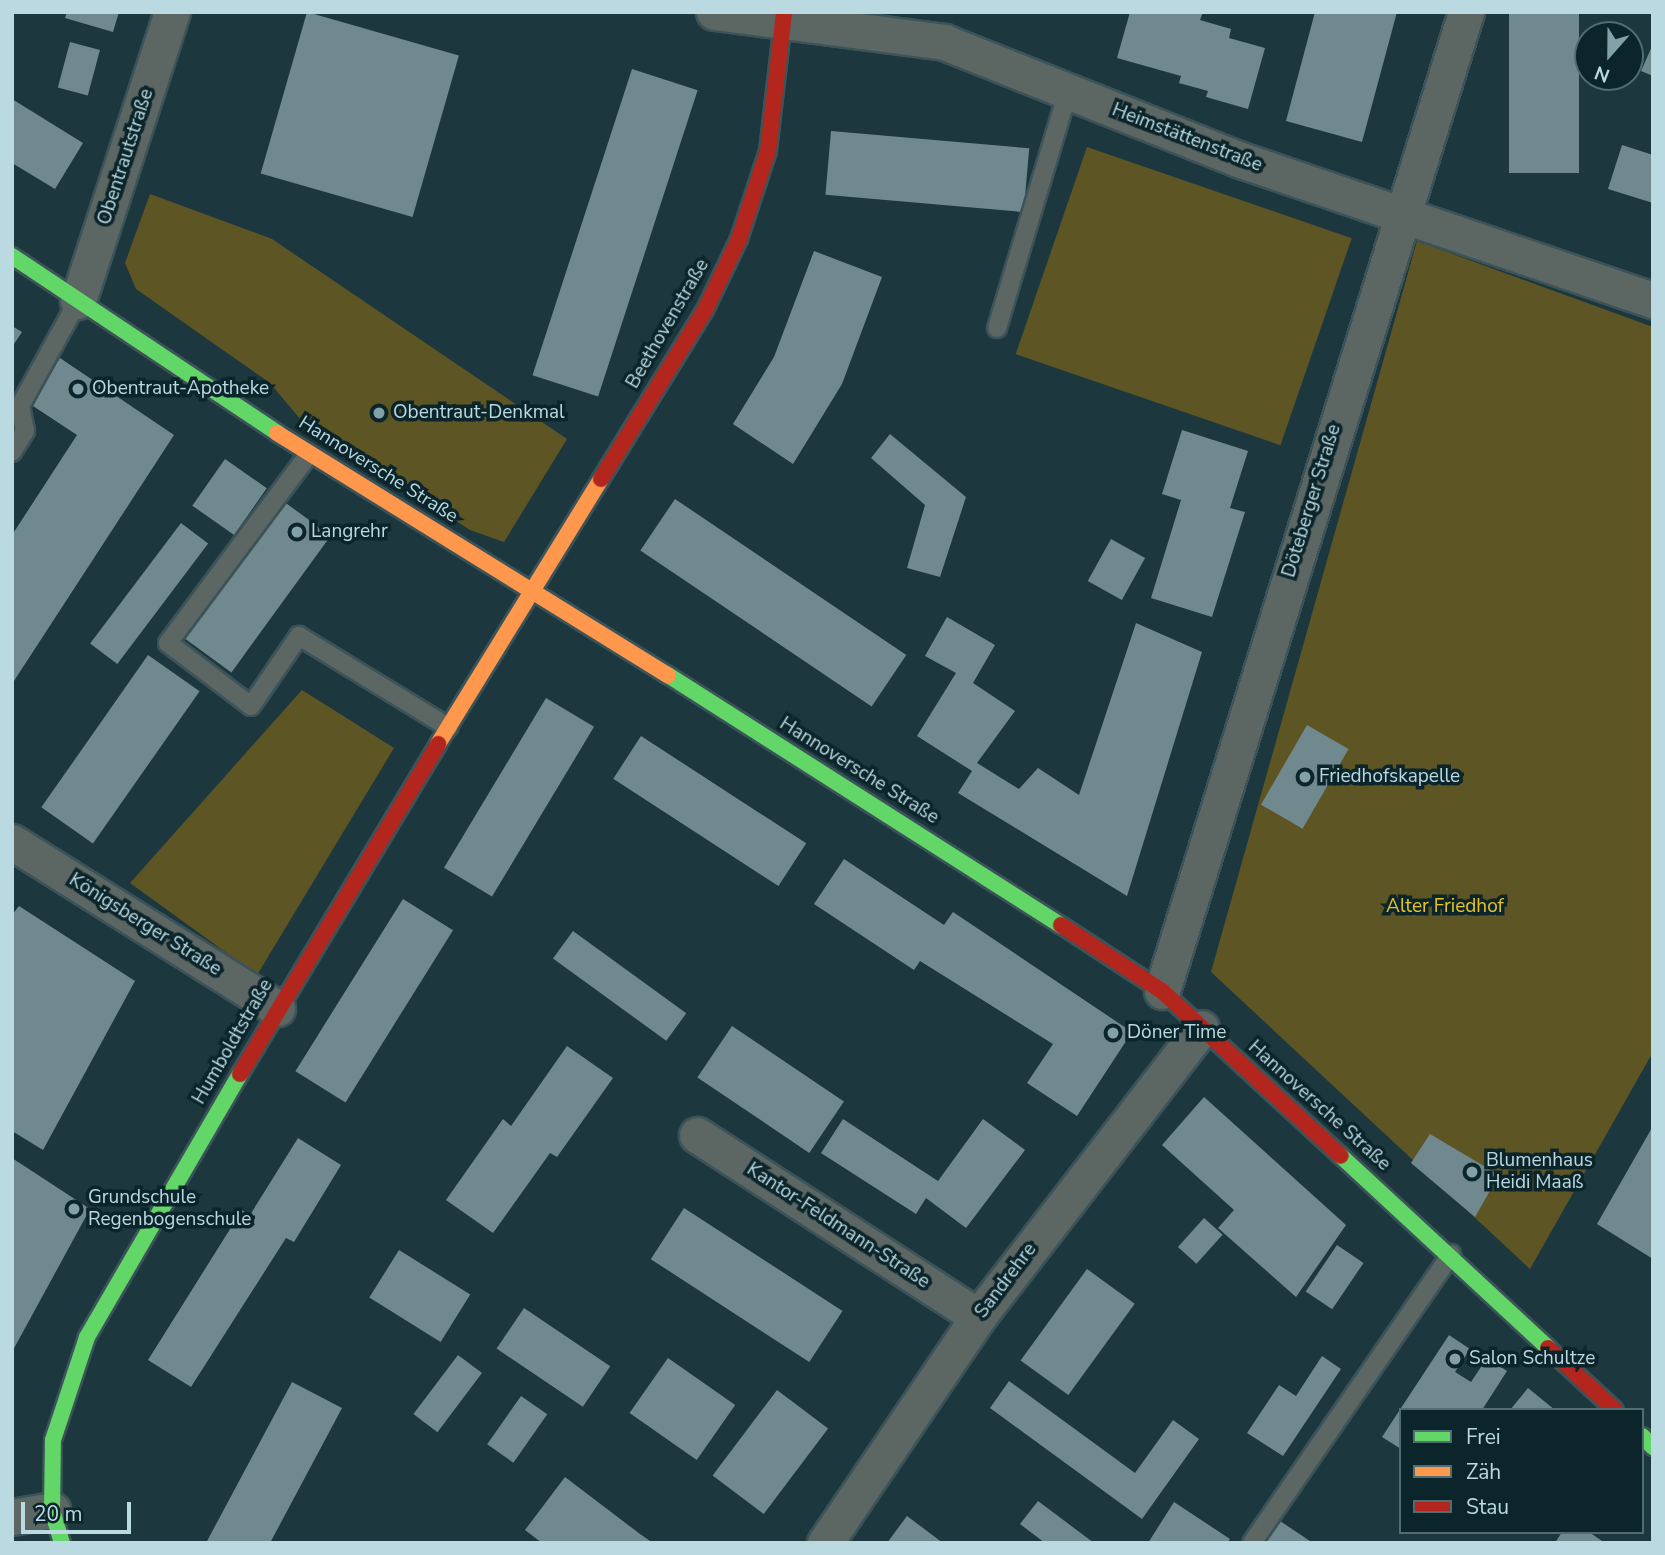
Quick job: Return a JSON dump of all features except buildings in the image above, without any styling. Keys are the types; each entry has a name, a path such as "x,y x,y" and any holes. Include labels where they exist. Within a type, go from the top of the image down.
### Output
{"street":[{"name":"Obentrautstraße","path":"78,301 172,12"},
{"name":"Heimstättenstraße","path":"714,12 784,15 944,42 1400,216 1653,300"},
{"name":"Döteberger Straße","path":"1162,991 1400,216 1466,12"},
{"name":"Beethovenstraße","path":"533,591 705,310 739,239 768,151 784,15"},
{"name":"Hannoversche Straße","path":"12,257 309,454 858,793 1162,991 1451,1254 1613,1408"},
{"name":"Humboldtstraße","path":"62,1543 52,1510 53,1440 87,1337 277,1008 533,591"},
{"name":"Königsberger Straße","path":"12,842 277,1008"},
{"name":"Sandrehre","path":"825,1543 978,1317 1201,1028"},
{"name":"Kantor-Feldmann-Straße","path":"697,1135 978,1317"},
{"path":"12,1517 52,1510"}],"lane":[{"path":"997,328 1068,91"},
{"path":"12,452 25,431 20,405 78,301"},
{"path":"309,454 168,643 251,706 299,636 448,727"},
{"path":"1252,1543 1451,1254"}],"green space":[{"path":"1087,147 1352,238 1280,445 1016,354"},
{"path":"150,194 272,239 567,439 504,542 470,530 301,420 270,383 136,289 125,263"},
{"name":"Alter Friedhof","path":"1417,241 1653,327 1653,1052 1530,1269 1211,972"},
{"path":"302,690 394,748 257,975 130,883"}],"traffic: fast":[{"path":"12,256 277,433"},
{"path":"668,675 1061,925"},
{"path":"62,1543 52,1510 53,1440 87,1337 240,1074"},
{"path":"1341,1156 1548,1348"},
{"path":"1644,1438 1653,1447"}],"traffic: slow":[{"path":"277,433 668,675"},
{"path":"438,744 601,479"}],"traffic: jam":[{"path":"601,479 705,310 739,239 768,151 784,12"},
{"path":"240,1074 438,744"},
{"path":"1061,925 1162,991 1341,1156"},
{"path":"1548,1348 1613,1408"}],"place":[{"name":"Obentraut-Apotheke","path":"78,389"},
{"name":"Obentraut-Denkmal","path":"379,413"},
{"name":"Langrehr","path":"297,532"},
{"name":"Friedhofskapelle","path":"1305,777"},
{"name":"Döner Time","path":"1113,1033"},
{"name":"Blumenhaus Heidi Maaß","path":"1472,1172"},
{"name":"Grundschule Regenbogenschule","path":"74,1209"},
{"name":"Salon Schultze","path":"1455,1359"}]}
